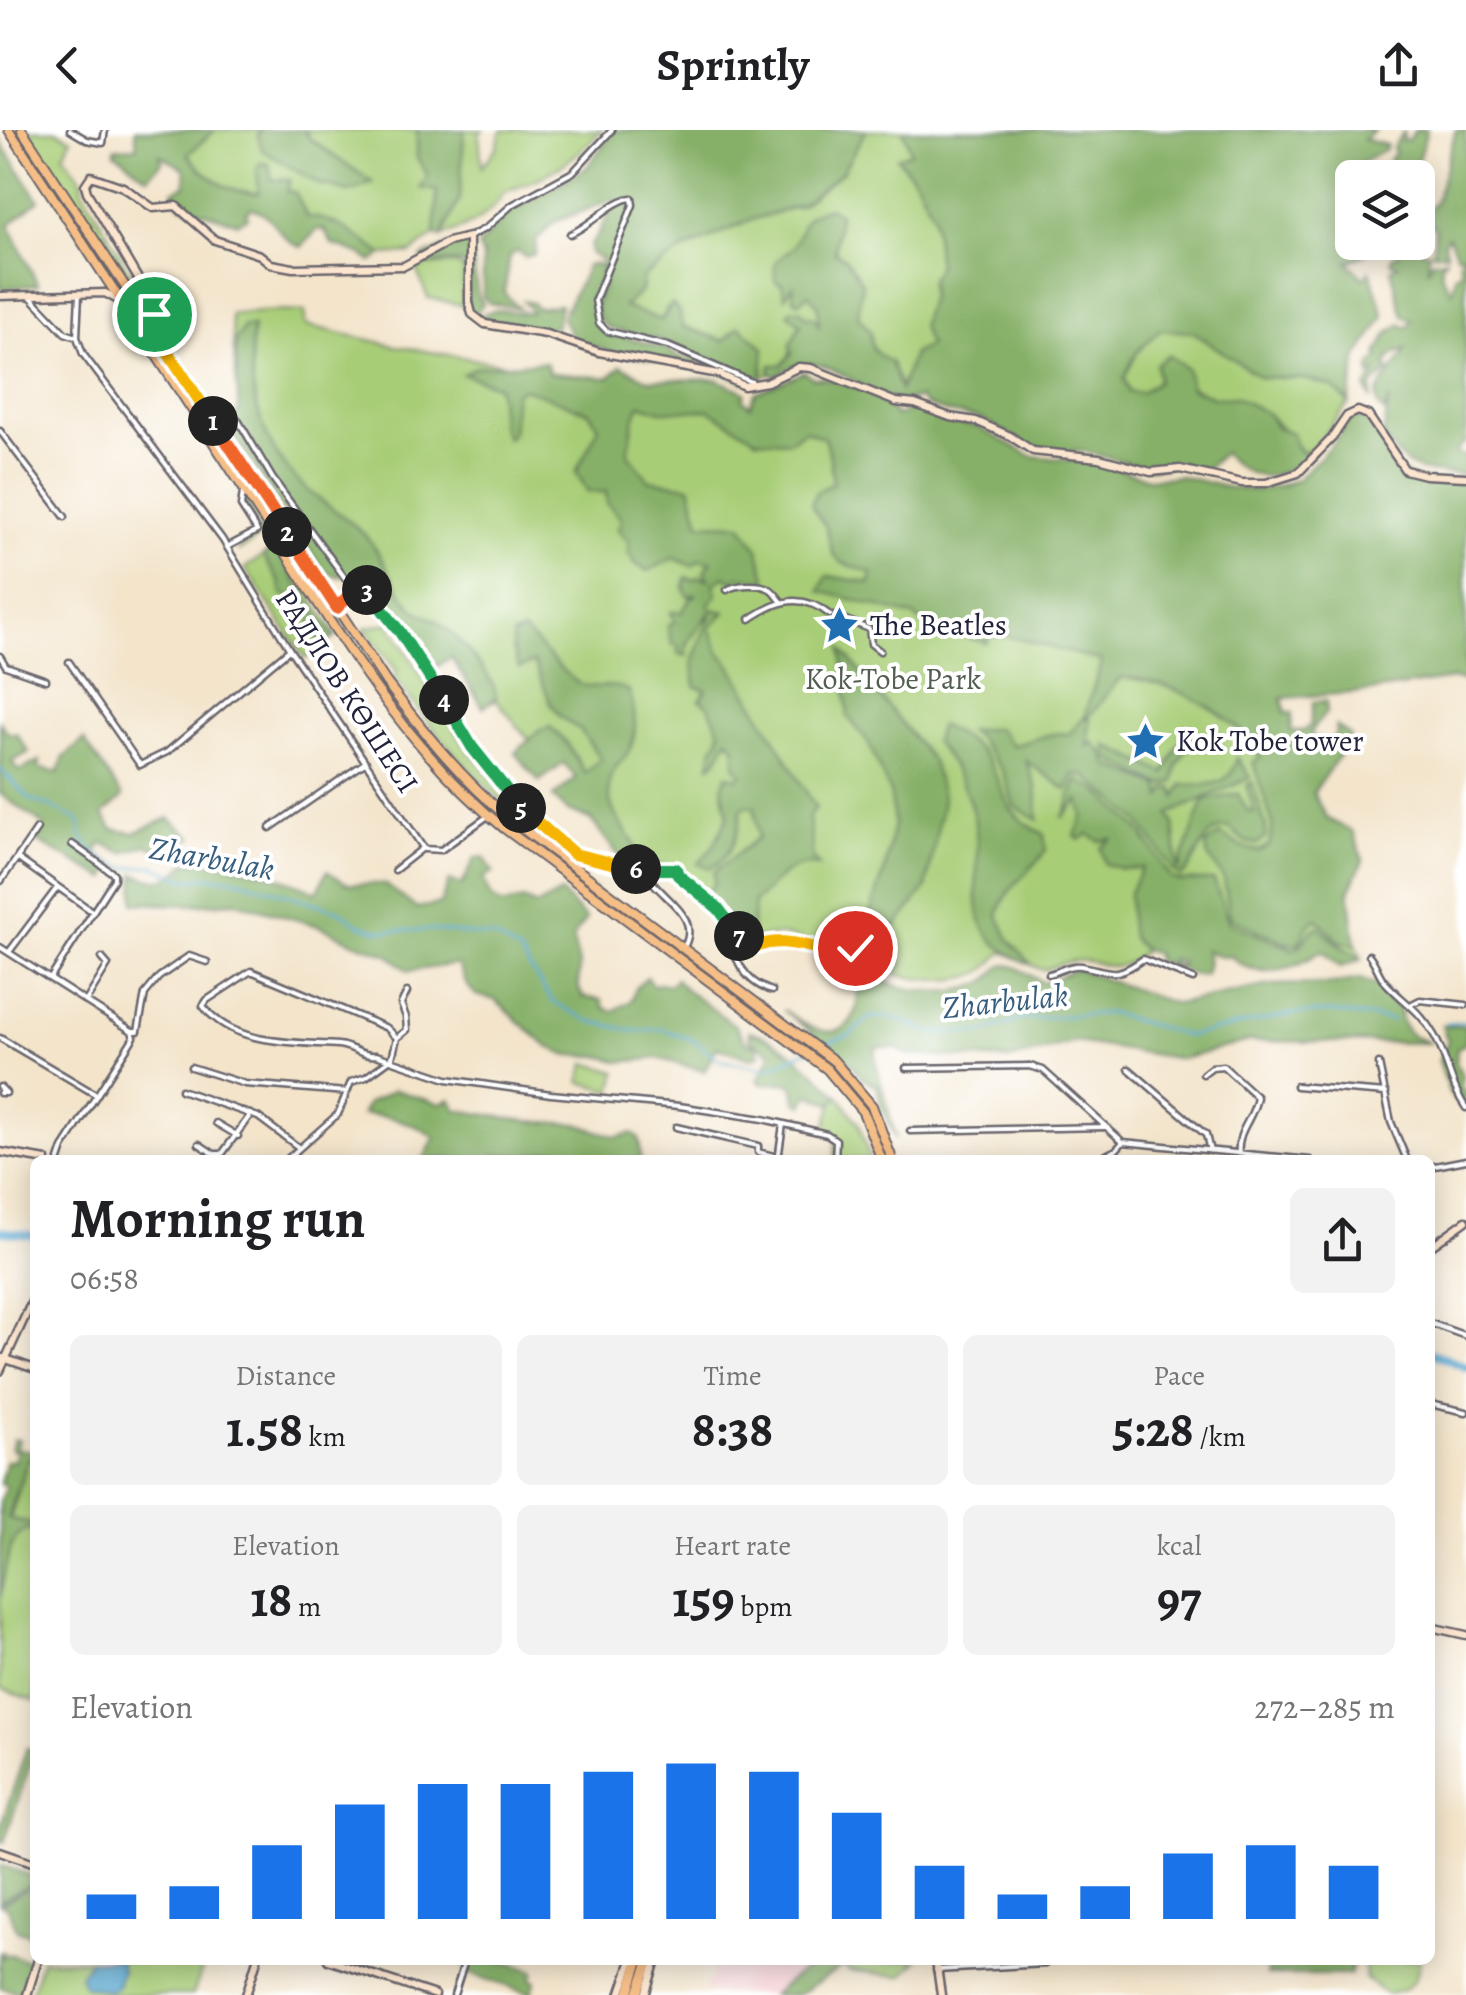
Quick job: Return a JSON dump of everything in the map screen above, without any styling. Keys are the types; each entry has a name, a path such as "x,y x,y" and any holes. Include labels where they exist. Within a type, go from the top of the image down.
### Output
{"main road":[{"path":"9,130 334,626 422,748 488,816 814,1059 847,1090 869,1123 880,1155"},
{"path":"22,130 386,682 432,742 510,820 834,1061 856,1083 879,1118 891,1155"},
{"path":"628,1995 638,1965"},
{"path":"637,1995 647,1965"}],"street":[{"path":"70,130 87,140 103,143 105,130"},
{"path":"145,318 157,311 87,192 85,185 91,176 123,187 153,208 176,206 215,240 260,255 280,267 314,270 404,266 448,242 486,228 512,204 573,172 612,130"},
{"path":"570,234 588,226 619,200 632,198 634,203 595,300 599,323 613,333 668,346 756,385"},
{"path":"469,237 472,314 485,324 546,334 600,352 720,374 744,386 799,367 810,368 896,402 976,421 1033,451 1100,458 1151,472 1180,469 1242,483 1266,483 1298,472 1348,416 1358,411 1376,425 1405,470 1466,477"},
{"path":"93,293 103,286 104,274"},
{"path":"0,296 105,293 122,302"},
{"path":"77,338 79,294"},
{"name":"РАДЛОВ КӨШЕСІ","path":"29,295 66,333 77,338 83,354 227,547 290,650 424,848"},
{"path":"238,420 272,479 353,589"},
{"path":"0,431 65,518"},
{"path":"227,547 257,531 241,506 243,487"},
{"path":"727,590 737,584 760,587 770,590 782,602"},
{"path":"337,608 353,589 364,585 400,632 472,747 531,819 580,857 645,870 676,869 678,875 718,908 742,938 758,946 792,941 831,952 855,948"},
{"path":"750,620 771,605 799,599 813,602 833,616 869,629 871,644 880,652"},
{"path":"69,662 140,766 167,752 290,650"},
{"path":"0,656 6,666 46,680"},
{"path":"270,828 366,762"},
{"path":"395,870 424,848 440,850 488,816"},
{"path":"1,880 37,829"},
{"path":"50,978 114,879 114,874 72,844"},
{"path":"17,858 93,912"},
{"path":"645,870 656,888 686,916 689,936 683,949"},
{"path":"9,952 58,886"},
{"path":"724,918 739,968 752,981 772,991"},
{"path":"0,947 86,1000 132,1031 134,1037 61,1155"},
{"path":"1369,954 1384,981 1412,1004 1438,1041 1452,1084 1466,1108"},
{"path":"132,1031 139,1028 145,994 164,973 188,956 207,962"},
{"path":"86,1000 108,965 102,958"},
{"path":"1049,974 1075,966 1120,973 1142,959 1193,979"},
{"path":"291,1155 338,1114 351,1082 366,1077 389,1060 397,1048 397,1038 387,1028 251,971 217,992 204,1006 238,1033 273,1041 340,1045 389,1060 424,1069 447,1079 679,1106 783,1124 832,1136 836,1155"},
{"path":"397,1038 406,1030 401,1004 408,992"},
{"path":"1412,1004 1424,1000 1466,1005"},
{"path":"0,1038 96,1095"},
{"path":"1379,1064 1391,1122 1405,1155"},
{"path":"1203,1074 1212,1067 1224,1066 1257,1097 1256,1108 1238,1136 1241,1155"},
{"path":"190,1068 245,1084 347,1092"},
{"path":"906,1068 1037,1068 1123,1142 1236,1155"},
{"path":"1130,1069 1206,1136 1210,1150"},
{"path":"1296,1086 1386,1093"},
{"path":"181,1090 252,1114 274,1126 298,1147"},
{"path":"219,1155 252,1114"},
{"path":"216,1123 238,1136"},
{"path":"778,1155 783,1124"},
{"path":"676,1127 758,1146 758,1152 768,1155"},
{"path":"910,1131 1105,1128"},
{"path":"1106,1155 1123,1142"},
{"path":"199,1144 216,1155"},
{"path":"0,1152 30,1157"},
{"path":"1435,1166 1466,1160"},
{"path":"1435,1243 1466,1221"},
{"path":"0,1371 1,1359 30,1304"},
{"path":"1435,1325 1466,1336"},
{"path":"1,1359 30,1368"},
{"path":"1435,1405 1466,1412"},
{"path":"1435,1628 1466,1635"},
{"path":"0,1852 30,1861"},
{"path":"27,1995 36,1965"},
{"path":"246,1995 255,1965"},
{"path":"343,1965 435,1995"},
{"path":"454,1995 463,1965"},
{"path":"620,1995 630,1965"},
{"path":"645,1995 654,1965"},
{"path":"936,1965 938,1995"},
{"path":"936,1970 986,1965"}],"shaded area":[{"path":"711,1965 813,1965 774,1995 704,1992 713,1971"}],"green space":[{"path":"13,130 18,130 406,718 466,786 404,719"},
{"path":"27,130 56,130 71,139 64,155 83,180 82,189 153,312 147,311"},
{"path":"135,130 215,130 188,154 210,177 238,191 259,193 257,170 261,163 269,164 272,180 290,179 287,192 295,192 307,217 339,225 383,255 372,262 332,244 324,229 317,230 301,247 287,239 265,215 251,208 246,212 248,217 238,223 181,205 173,191 186,185 185,169 160,155 162,162 148,177 115,153 115,148 137,147"},
{"path":"215,130 260,130 258,136 349,192 372,182 310,139 304,130 417,130 417,158 437,191 435,235 411,253 383,255 307,217 295,192 248,192 223,185 188,154"},
{"path":"260,130 304,130 310,139 373,183 349,192 318,184 262,150"},
{"path":"417,130 464,130 460,198 442,237 435,235 437,191 421,188 428,175 417,158"},
{"path":"464,130 483,130 479,134 482,167 497,147 501,130 602,130 558,168 504,192 485,215 442,237 460,198"},
{"path":"615,130 866,130 842,172 801,205 751,220 685,249 643,277 641,291 624,307 662,320 672,304 680,312 682,326 724,341 739,326 764,348 762,377 753,380 715,360 697,357 663,341 608,328 598,318 602,261 591,254 590,246 617,205 612,200 554,222 536,241 535,254 525,257 518,251 510,256 504,293 519,308 489,303 483,296 483,256 478,247 505,215 586,168"},
{"path":"866,130 903,130 912,153 897,158 917,182 933,215 938,266 930,280 922,325 930,346 913,354 901,391 891,363 875,351 871,332 857,316 862,283 835,252 839,214 807,238 785,269 786,295 792,285 795,292 808,293 818,305 819,328 801,324 786,360 782,365 771,366 770,374 762,377 764,368 724,341 682,326 667,308 662,320 623,308 641,291 643,277 685,249 751,220 801,205 842,172"},
{"path":"903,130 1376,130 1363,139 1387,145 1386,149 1367,160 1335,160 1335,260 1353,260 1348,262 1364,278 1370,271 1384,316 1358,357 1349,403 1332,387 1305,379 1260,377 1193,332 1159,330 1137,352 1124,378 1129,392 1141,393 1158,381 1156,364 1168,355 1187,369 1191,388 1215,398 1236,397 1268,414 1277,428 1292,433 1302,453 1313,449 1312,455 1299,463 1266,476 1246,471 1223,453 1204,470 1180,465 1152,469 1079,450 1033,447 979,418 948,413 925,405 919,398 904,400 875,393 820,365 801,364 775,376 770,374 771,365 782,365 792,353 790,345 801,324 788,314 792,309 812,316 819,325 818,305 808,294 799,302 794,299 793,286 785,297 782,284 775,281 775,262 793,247 809,216 829,207 839,214 835,252 846,259 862,283 858,316 871,332 875,351 891,363 900,390 913,354 929,346 921,325 930,297 930,280 938,266 933,215 917,182 897,157 911,152"},
{"path":"1415,130 1427,130 1418,160 1390,160 1404,131 1403,141"},
{"path":"1456,130 1466,130 1466,442 1456,451 1457,455 1465,456 1466,475 1417,469 1401,458 1383,436 1389,400 1384,412 1377,397 1406,349 1392,355 1386,365 1389,370 1373,385 1371,398 1366,388 1376,372 1370,375 1370,367 1379,358 1377,354 1388,333 1401,324 1407,328 1413,321 1403,316 1391,269 1398,265 1392,260 1429,260 1428,270 1432,261 1447,258 1441,263 1442,275 1452,292 1456,275 1462,271 1459,261 1465,254 1457,255 1448,236 1444,242 1447,253 1435,253 1436,200"},
{"path":"0,141 39,200 9,225 38,285 0,289"},
{"path":"471,241 477,293 483,304 476,313 468,312 467,272 462,263 431,265 421,258"},
{"path":"456,264 464,271 462,305 428,298 417,271 422,266"},
{"path":"586,266 601,266 594,314 601,331 669,349 674,355 713,367 748,383 720,372 611,352 573,339 562,318"},
{"path":"523,301 537,308 560,305 556,326 549,329 490,323 482,315 495,310 532,312"},
{"name":"Kok-Tobe Park","path":"305,312 305,325 396,346 514,366 546,362 549,373 609,378 621,366 649,380 716,379 745,392 743,400 750,406 755,393 805,372 889,406 896,417 912,408 977,427 1031,456 1100,463 1151,479 1180,476 1230,488 1266,490 1298,479 1282,698 1291,731 1332,762 1313,794 1326,818 1353,832 1363,860 1349,892 1356,945 1362,959 1340,967 1319,952 1287,968 1263,971 1231,956 1205,950 1205,974 1195,975 1169,966 1180,966 1182,962 1173,959 1166,964 1155,960 1156,954 1146,949 1116,967 1073,961 1042,970 1004,952 986,969 964,978 920,979 884,967 858,938 830,947 781,935 751,939 678,868 620,863 621,859 591,820 568,811 553,797 576,778 564,763 539,781 515,753 529,740 496,699 483,707 451,657 429,672 376,591 360,578 331,574 317,564 224,420 239,413 231,314"},
{"path":"244,327 253,327 255,396 260,418 279,458 311,493 364,534 410,605 444,627 473,657 495,690 496,698 483,707 451,657 429,672 399,622 371,586 358,578 324,572 224,420 239,413 235,342"},
{"path":"1159,329 1194,332 1260,377 1305,379 1333,387 1349,403 1313,449 1303,453 1268,414 1236,398 1215,398 1191,387 1158,381 1140,393 1129,393 1124,378 1137,352"},
{"path":"546,362 549,373 609,378 621,366 649,380 716,379 745,392 743,400 750,406 755,393 805,372 812,378 859,389 881,401 896,417 912,408 977,427 1031,456 1100,463 1151,479 1180,476 1255,490 1298,479 1333,444 1348,422 1359,417 1373,428 1403,473 1425,480 1466,482 1466,681 1452,679 1365,692 1282,698 1285,713 1292,713 1291,731 1304,731 1310,726 1313,702 1326,701 1327,712 1314,727 1310,739 1320,738 1327,744 1336,734 1336,726 1350,736 1313,793 1326,818 1353,832 1363,860 1349,892 1356,945 1340,942 1316,918 1299,943 1289,944 1230,918 1224,879 1207,854 1206,844 1220,834 1244,848 1259,851 1269,845 1273,824 1253,762 1260,758 1251,742 1219,714 1179,691 1120,678 1085,717 1090,718 1088,747 1093,741 1103,751 1108,765 1160,786 1162,797 1167,788 1173,788 1176,797 1182,785 1217,783 1230,774 1237,756 1250,778 1169,814 1174,824 1178,870 1204,800 1238,794 1248,812 1254,812 1247,786 1252,782 1266,827 1265,838 1257,844 1246,842 1228,827 1218,829 1206,839 1182,876 1176,874 1139,821 1087,777 1074,774 1067,790 1026,761 1036,787 1038,820 1014,806 1003,772 968,731 997,728 1012,745 1069,734 1084,717 1102,661 1007,636 989,636 987,643 951,633 947,640 913,616 820,591 827,576 870,583 872,573 842,563 833,554 826,527 811,505 816,492 833,483 824,438 805,430 789,441 756,439 709,410 661,411 640,404 628,454 649,480 690,486 700,523 741,524 758,549 767,580 741,577 732,581 725,576 714,583 717,595 709,604 711,609 725,612 710,628 720,653 816,808 809,816 813,859 819,866 790,870 754,902 751,939 734,928 706,892 714,885 714,872 759,837 754,806 742,807 737,834 719,863 711,868 698,864 714,845 728,816 722,787 727,775 737,778 742,774 735,767 735,748 728,739 710,765 720,731 708,705 700,700 706,690 695,686 693,662 711,611 688,642 686,656 672,644 668,626 675,622 671,612 682,612 697,594 688,596 684,588 686,577 708,579 704,573 711,562 699,560 692,566 674,558 648,571 637,565 628,553 629,542 618,530 621,519 607,503 606,492 588,492 576,472 599,427 589,412 524,388 515,393 512,434 507,438 501,425 498,386 463,374 476,367"},
{"path":"245,497 337,636 305,659 245,568 273,549 264,535 237,549 262,531 245,506"},
{"path":"271,536 305,598 334,638 322,647 311,622 289,596 282,594 280,583 263,556 273,550 268,542"},
{"path":"389,623 467,749 525,819 471,771 395,679 397,671 364,628"},
{"path":"523,631 576,682 630,692 635,732 627,754 612,773 609,788 613,811 633,842 637,859 621,859 591,819 568,811 553,797 576,778 564,763 539,781 515,753 540,730 550,727 567,743 585,773 601,759 581,731 551,704 534,662 519,668 512,649 513,635"},
{"path":"842,649 932,761 943,799 926,888 888,937 891,952 901,965 888,971 875,960 863,935 885,869 894,823 890,792 868,742 848,717"},
{"path":"0,722 8,733 17,734 29,752 12,762 19,771 40,761 39,768 58,773 64,757 84,740 123,797 103,814 112,829 134,833 169,818 192,837 169,855 146,845 124,853 102,843 94,855 112,867 106,879 35,840 44,825 0,794"},
{"path":"940,725 981,752 1010,807 1044,834 1046,851 1012,889 998,916 1009,939 1032,965 1006,952 990,937 981,921 974,818 958,777 934,741"},
{"path":"1189,736 1217,746 1205,748 1191,743 1177,765 1174,782 1163,785 1109,759 1106,745 1165,773 1178,745"},
{"path":"1078,780 1097,790 1140,830 1171,878 1214,880 1229,923 1293,949 1319,927 1362,959 1340,967 1319,952 1287,968 1263,971 1231,956 1205,950 1205,974 1195,975 1169,966 1180,966 1182,962 1173,959 1166,964 1155,960 1156,954 1144,950 1132,939 1130,931 1129,893 1142,868 1122,869 1105,864 1101,848 1111,839 1099,841 1088,834 1079,840 1075,836 1083,816 1079,800 1062,818"},
{"path":"466,786 608,902 526,839"},
{"path":"484,857 493,872 483,878 490,896 502,905 523,900 537,906 561,893 586,919 574,941 578,985 583,997 602,1000 604,1008 613,1011 631,1001 636,987 647,977 653,986 669,985 676,979 736,1026 745,1041 757,1047 759,1056 750,1058 717,1047 704,1071 658,1058 621,1062 599,1056 569,1055 548,1047 495,1000 476,995 457,964 409,971 387,954 322,927 236,902 134,903 135,874 164,879 187,862 254,870 317,892 327,871 348,884 385,884 416,908 440,904 449,881 462,885 475,858"},
{"path":"853,951 886,982 936,991 975,986 1007,965 1045,983 1076,969 1176,1004 1270,985 1332,984 1360,979 1382,987 1399,1008 1402,1023 1411,1036 1430,1043 1248,1041 1182,1059 1076,1042 1009,1060 909,1055 895,1048 876,1047 875,1060 896,1139 882,1109 877,1086 862,1078 851,1063 783,1010 822,1031 845,1027 852,1019 858,997 855,973 845,955"},
{"path":"1442,1026 1466,1026 1466,1044 1457,1048 1456,1063 1462,1075 1466,1105 1460,1105 1449,1093 1439,1060 1448,1041"},
{"path":"749,1031 786,1049 839,1096 832,1104 809,1094 803,1105 796,1101 794,1087 788,1083 761,1084 758,1080 772,1054 750,1040"},
{"path":"586,1063 617,1072 612,1091 580,1082"},
{"path":"394,1090 441,1104 450,1099 457,1110 577,1124 616,1137 632,1133 639,1138 641,1155 560,1155 555,1150 529,1155 426,1155 435,1137 400,1120 362,1114 367,1104"},
{"path":"839,1096 859,1124 868,1155 835,1155 836,1140 825,1130 832,1104"},
{"path":"14,1439 19,1440 17,1449 30,1450 30,1459 8,1518 30,1523 30,1528 12,1545 0,1598 0,1500 6,1487 0,1484 6,1461 14,1461 17,1452 11,1449"},
{"path":"30,1459 30,1699 0,1688 0,1555"},
{"path":"27,1748 30,1749 30,1765 4,1842 0,1841 0,1828"},
{"path":"0,1865 30,1875 30,1885 0,1901"},
{"path":"30,1888 30,1935 17,1930 8,1908 0,1904"},
{"path":"0,1951 4,1952 3,1957 9,1954 26,1960 29,1967 20,1993 0,1987"},
{"path":"40,1965 203,1965 193,1995 31,1995"},
{"path":"467,1965 515,1965 534,1971 531,1979 536,1981 531,1994 465,1972"},
{"path":"809,1965 844,1965 797,1995 772,1995"},
{"path":"844,1965 913,1965 902,1976 848,1970"},
{"path":"1268,1965 1351,1965 1350,1975 1267,1975"},
{"path":"1364,1965 1419,1965 1410,1985 1400,1992 1386,1994 1366,1979"}],"water":[{"path":"87,1965 120,1965 122,1970 116,1988 109,1991 85,1986 80,1976"}],"waterway":[{"name":"Zharbulak","path":"0,769 30,799 54,808"},
{"name":"Zharbulak","path":"56,809 80,821 81,836 91,849 124,868 154,866 188,880 237,879 340,911 358,924 379,931 430,930 494,937 519,952 553,1002 590,1021 633,1031 662,1029 696,1041 719,1060 763,1068 812,1048"},
{"name":"Zharbulak","path":"819,1045 850,1035 870,1017 894,1018 933,1033 983,1033 1023,1019 1110,1013 1188,1036 1293,1014 1328,1012 1393,1020"},
{"name":"Zharbulak","path":"1446,1024 1466,1022"},
{"path":"0,1231 30,1235"},
{"path":"1435,1354 1466,1367"}],"place":[{"name":"The Beatles","path":"840,625"},
{"name":"Kok Tobe tower","path":"1146,741"}],"route":[{"path":"154,314 145,318 337,608 359,584 364,585 400,632 505,792 549,836 580,857 645,870 676,869 751,944 792,941 831,952 855,948"}]}
